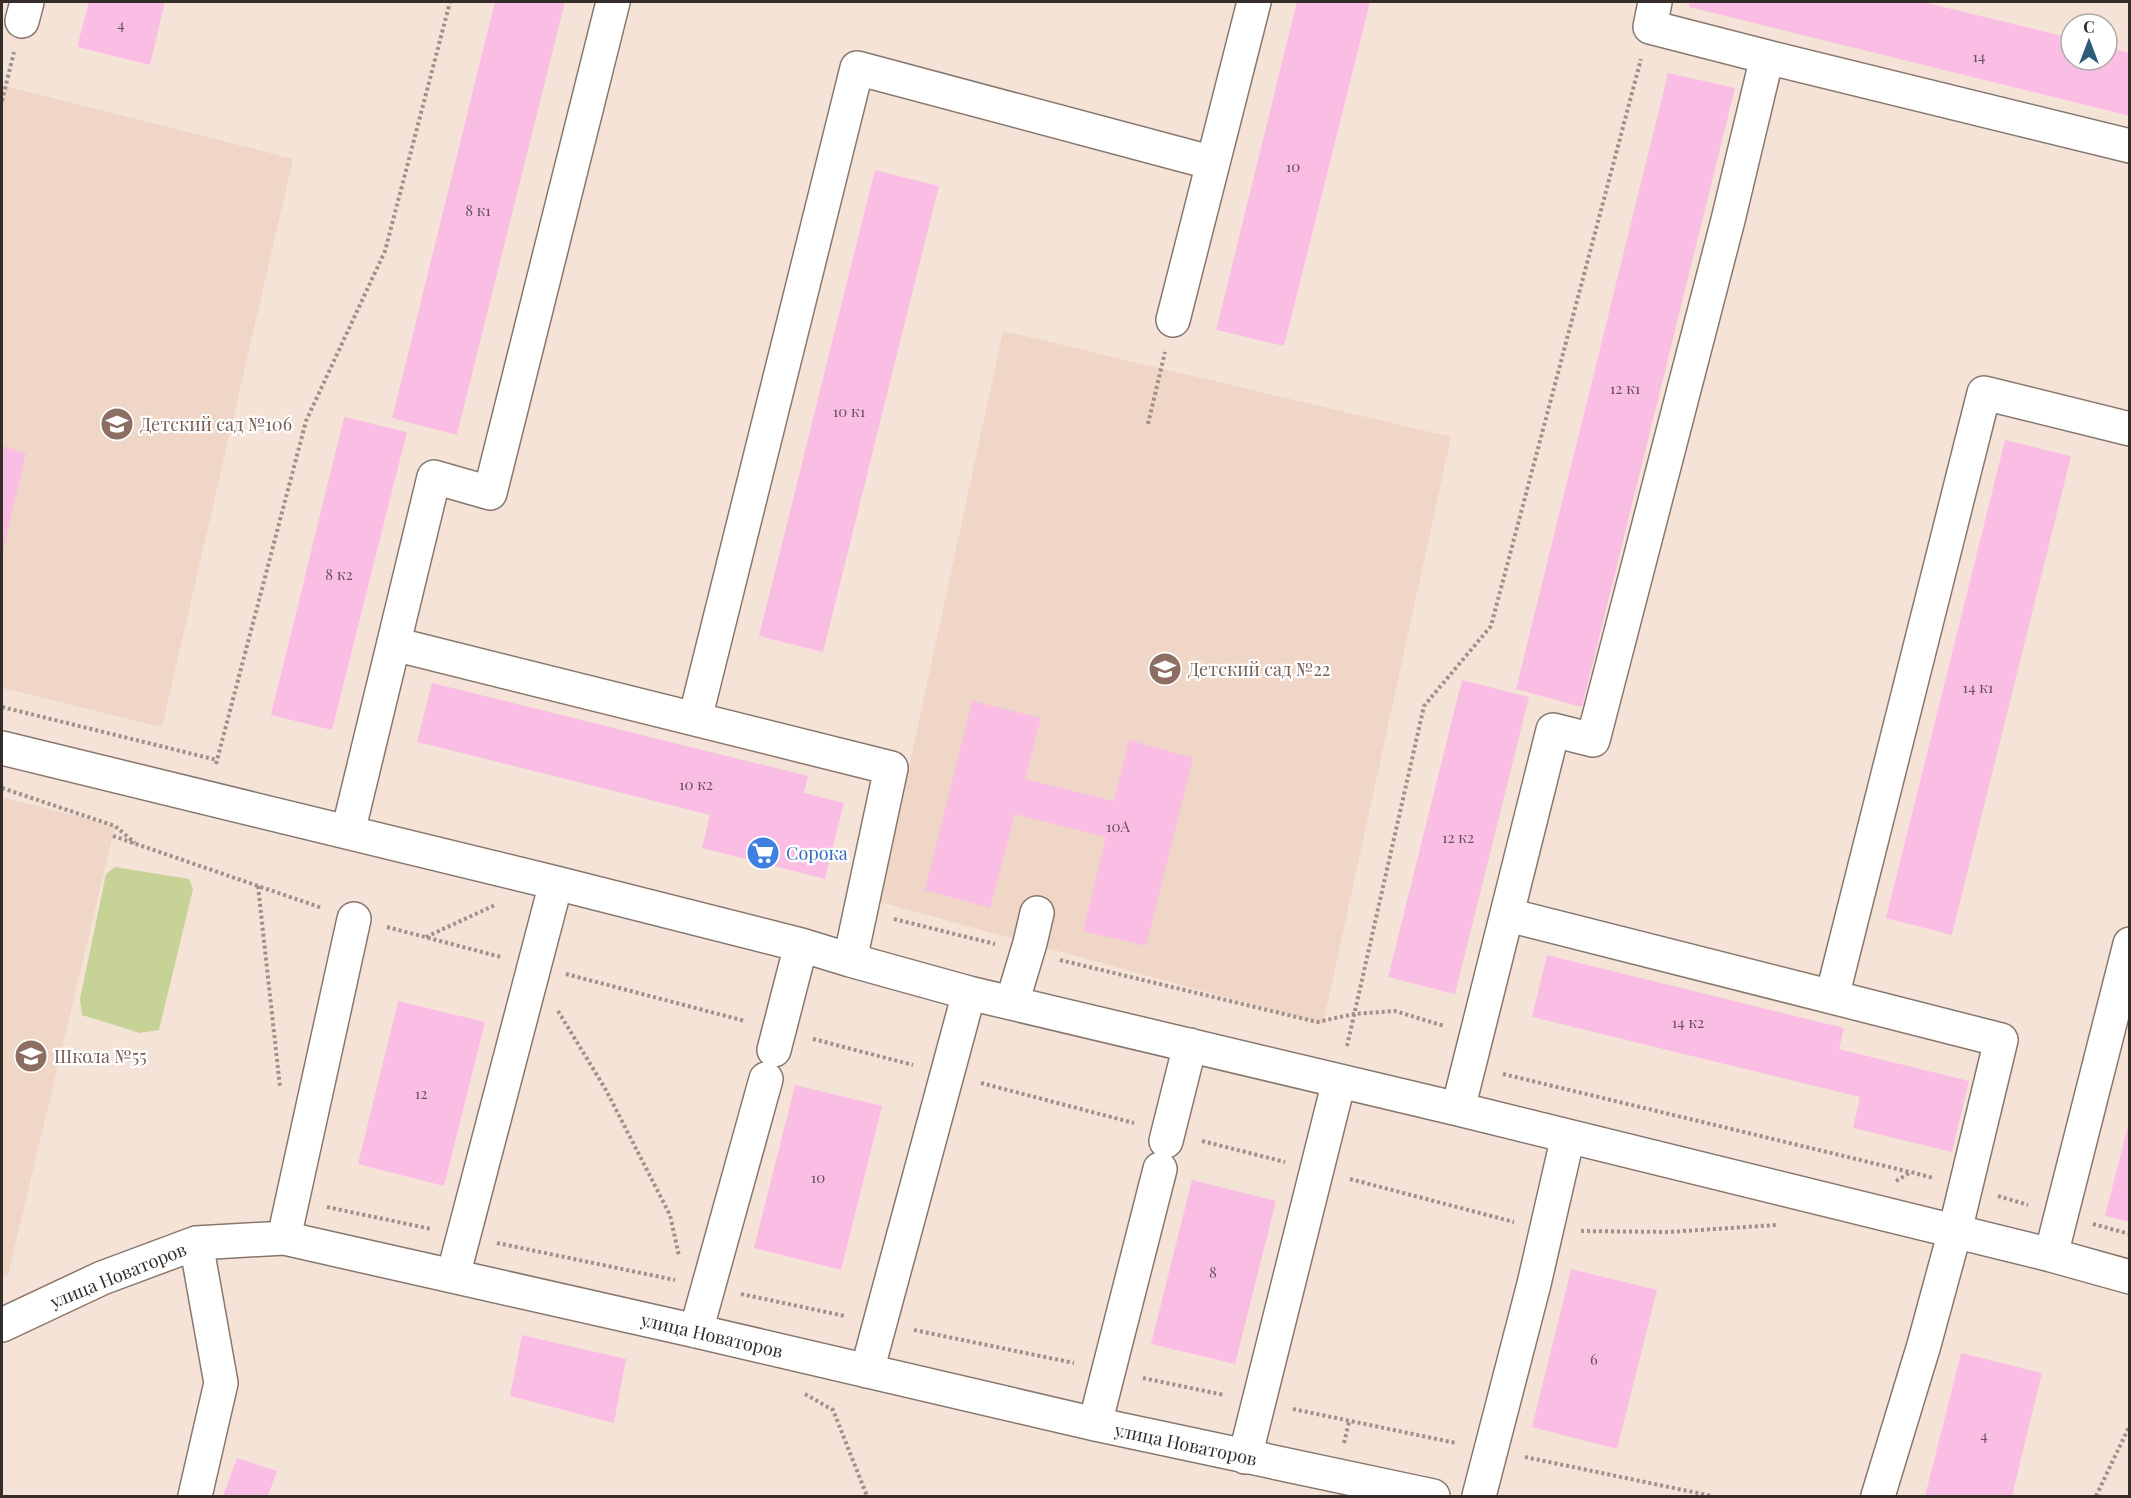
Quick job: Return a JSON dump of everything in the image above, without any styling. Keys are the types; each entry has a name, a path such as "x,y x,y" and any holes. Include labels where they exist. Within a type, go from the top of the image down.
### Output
{"street":[{"path":"348,832 435,477 490,493 613,2"},
{"path":"1173,320 1254,2"},
{"path":"1652,14 1767,57 2130,146"},
{"path":"1458,1109 1553,730 1593,740 1728,220 1767,57"},
{"path":"695,718 857,68 1213,163"},
{"path":"1832,998 1984,393 2130,429"},
{"path":"394,644 891,768 850,960"},
{"path":"2,748 801,945 969,993 1458,1109 1955,1231 2130,1277"},
{"path":"453,1276 534,966 551,882"},
{"path":"1012,1003 1037,913"},
{"path":"1508,915 2001,1040 1955,1231 1924,1345 1878,1497"},
{"path":"284,1238 354,919"},
{"path":"2051,1255 2130,944"},
{"path":"696,1330 801,945"},
{"path":"867,1371 969,993"},
{"path":"1095,1424 1190,1045"},
{"path":"1245,1457 1339,1081"},
{"path":"1479,1497 1534,1284 1568,1136"},
{"name":"улица Новаторов","path":"2,1325 102,1278 196,1242 284,1238 696,1330 1095,1424 1433,1497"},
{"path":"195,1497 221,1383 196,1242"}],"path":[{"path":"207,798 306,421 385,251 450,2"},
{"path":"2,101 24,11"},
{"path":"1339,1081 1424,706 1491,626 1652,14"},
{"path":"1148,424 1173,320"},
{"path":"2,707 217,760"},
{"path":"2,788 115,826 137,845"},
{"path":"113,836 354,919"},
{"path":"425,937 551,882"},
{"path":"861,911 1317,1022 1354,1014 1395,1011 1461,1031 1469,1066 1911,1172"},
{"path":"534,966 549,996 606,1090 670,1215 680,1260"},
{"path":"804,1393 833,1410 867,1497"},
{"path":"2096,1497 2130,1425"}],"shaded area":[{"name":"Детский сад №106","path":"2,85 293,159 162,727 2,688"},
{"name":"Детский сад №22","path":"1003,331 1451,437 1323,1024 880,902"},
{"name":"Школа №55","path":"2,797 115,826 8,1275 2,1278"}],"green space":[{"path":"115,867 189,879 193,889 159,1030 140,1033 82,1015 80,999 106,874"}],"building":[{"path":"89,2 165,2 150,65 77,47"},
{"path":"495,2 565,2 457,435 392,418"},
{"path":"1297,2 1370,2 1284,346 1216,330"},
{"path":"1690,2 1923,2 2059,35 2059,72 2119,72 2119,50 2130,53 2130,116 1689,7"},
{"path":"1668,73 1735,88 1582,707 1516,689"},
{"path":"875,170 939,186 823,652 759,636"},
{"path":"344,417 407,432 332,730 271,715"},
{"path":"2005,440 2071,456 1952,935 1886,918"},
{"path":"2,446 26,453 2,556"},
{"path":"1462,680 1529,697 1455,994 1388,977"},
{"path":"432,683 808,776 804,793 844,803 825,879 702,848 710,815 417,742"},
{"path":"972,701 1041,718 1025,779 1114,801 1129,740 1193,758 1146,946 1083,931 1106,837 1015,814 990,908 925,890"},
{"path":"1547,955 1844,1028 1839,1049 1969,1081 1952,1152 1853,1128 1860,1097 1532,1017"},
{"path":"398,1001 485,1022 444,1186 358,1164"},
{"path":"795,1085 882,1106 841,1270 754,1248"},
{"path":"2130,1121 2130,1222 2105,1216"},
{"path":"1192,1180 1276,1201 1235,1364 1151,1344"},
{"path":"1571,1269 1657,1290 1617,1449 1532,1427"},
{"path":"522,1335 626,1359 614,1423 510,1396"},
{"path":"1961,1353 2042,1373 2012,1496 1925,1496"},
{"path":"237,1458 277,1471 268,1496 223,1496"}],"place":[{"name":"Детский сад №106","path":"117,424"},
{"name":"Детский сад №22","path":"1165,669"},
{"name":"Сорока","path":"763,853"},
{"name":"Школа №55","path":"31,1056"}]}
